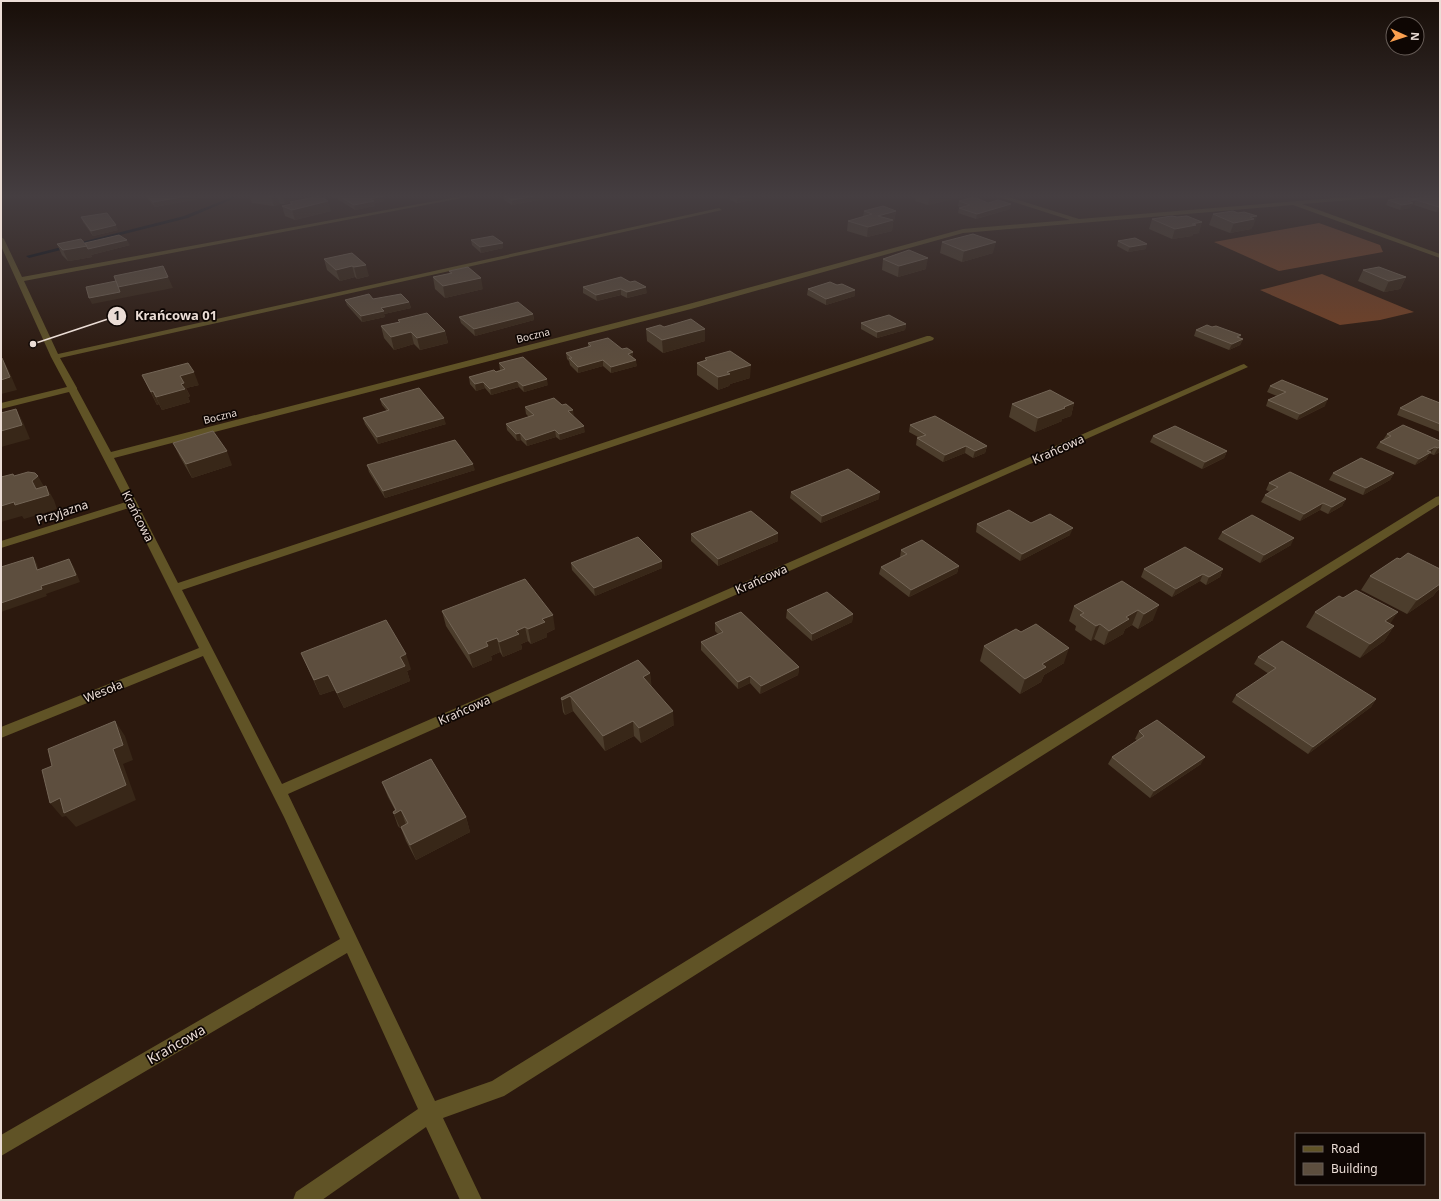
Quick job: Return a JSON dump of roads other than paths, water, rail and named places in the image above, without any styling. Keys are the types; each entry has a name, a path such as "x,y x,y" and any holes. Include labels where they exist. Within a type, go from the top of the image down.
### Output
{"street":[{"name":"Krańcowa","path":"7,251 55,357 73,388 108,456 278,792 471,1200"},
{"path":"20,280 175,251"},
{"path":"55,357 534,251"},
{"name":"Boczna","path":"108,456 688,307 890,251"},
{"path":"1426,251 1440,256"},
{"path":"175,588 930,338"},
{"name":"Krańcowa","path":"278,792 1244,367"},
{"path":"1,406 73,388"},
{"path":"304,1200 429,1113 497,1088 1440,499"},
{"name":"Przyjazna","path":"1,545 132,504"},
{"name":"Wesoła","path":"1,733 206,650"},
{"name":"Krańcowa","path":"1,1146 350,942"}],"waterway":[{"path":"29,256 49,251"}],"place":[{"name":"Krańcowa 01","path":"33,344"}]}
